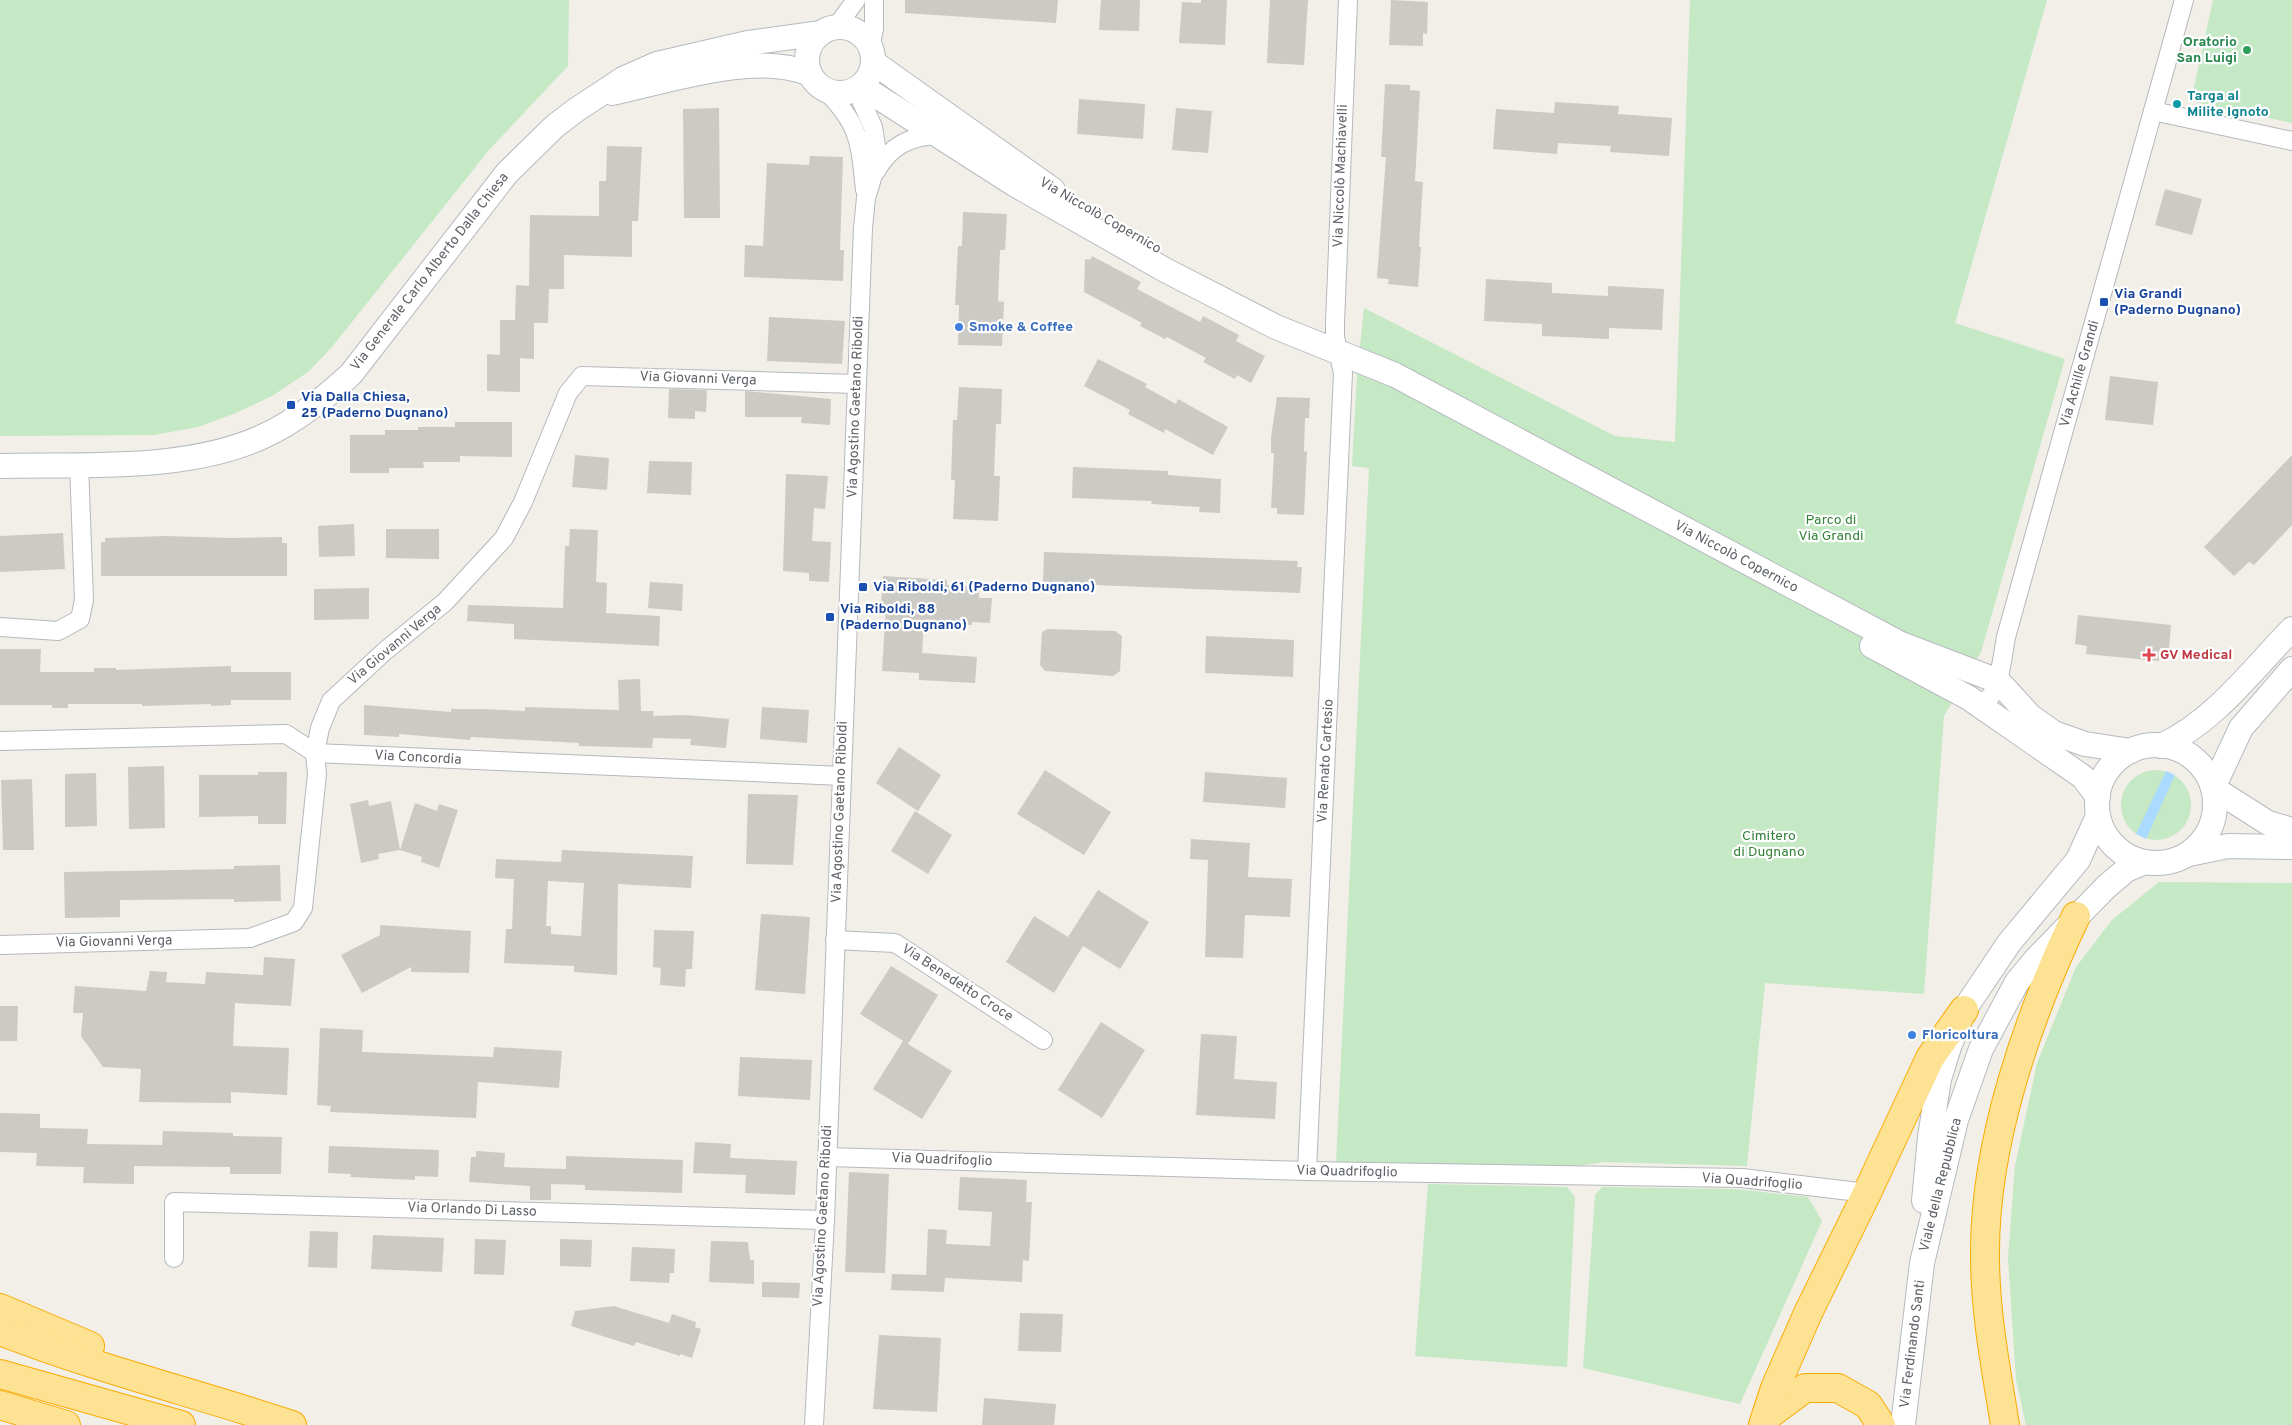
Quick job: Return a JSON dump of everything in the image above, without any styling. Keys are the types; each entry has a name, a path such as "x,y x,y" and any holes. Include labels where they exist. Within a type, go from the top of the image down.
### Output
{"highway":[{"path":"2005,1425 1987,1310 1985,1256 1992,1172 2005,1112 2030,1026 2046,982 2076,916"},
{"path":"1765,1420 1775,1388 1808,1313 1930,1058 1964,1010"},
{"path":"0,1308 134,1364 186,1390"},
{"path":"0,1331 88,1362 186,1390 292,1425"},
{"path":"0,1374 181,1425"},
{"path":"1765,1420 1805,1388 1838,1388 1868,1405 1881,1425"},
{"path":"0,1405 66,1425"}],"street":[{"path":"817,81 807,64 808,53 813,41 829,30 856,0"},
{"path":"598,96 732,68 788,67 843,93 860,87 871,72 874,0"},
{"name":"Via Niccolò Machiavelli","path":"1338,351 1335,323 1348,0"},
{"name":"Via Achille Grandi","path":"1969,698 1982,702 1988,699 1998,681 2006,637 2184,0"},
{"path":"829,30 854,30 861,34 872,54"},
{"name":"Via Generale Carlo Alberto Dalla Chiesa","path":"0,466 145,462 208,454 264,436 307,411 328,396 351,374 507,172 555,126 638,70 679,57 748,42 829,30"},
{"name":"Via Niccolò Copernico","path":"872,54 1034,177 1080,206 1280,316 1338,351 1389,388 1969,698 2083,777 2098,807"},
{"name":"Via Agostino Gaetano Riboldi","path":"814,1425 825,1220 857,384 866,198 860,145 856,131 845,111 817,81"},
{"name":"Via Niccolò Copernico","path":"860,87 1052,206 1165,270 1276,327 1395,375 1893,640 1998,681 2030,716 2054,733 2085,744 2131,751"},
{"name":"Via Agostino Gaetano Riboldi","path":"860,87 861,100 876,138 877,152 873,178 866,198"},
{"path":"2153,111 2292,141"},
{"path":"873,178 886,156 904,141 916,137 938,135"},
{"name":"Via Renato Cartesio","path":"1307,1172 1343,373 1338,351"},
{"name":"Via Giovanni Verga","path":"0,945 250,938 294,922 303,908 317,774 315,753 320,728 331,701 385,651 445,602 504,538 523,502 568,393 582,376 857,384"},
{"path":"0,627 58,631 80,619 84,600 79,464"},
{"path":"2161,746 2179,737 2215,709 2292,628"},
{"path":"2213,788 2241,728 2292,669"},
{"path":"0,741 286,734 315,753"},
{"path":"2189,854 2206,836 2212,822 2215,805 2213,788 2207,774 2190,756 2178,750 2161,746 2145,747 2131,751 2117,760 2108,772 2098,807 2105,834 2116,847 2128,856 2145,862 2158,863 2174,861 2189,854 2228,846 2292,848"},
{"name":"Via Concordia","path":"315,753 842,776"},
{"path":"2213,788 2268,823 2292,830"},
{"name":"Viale della Repubblica","path":"1922,1263 1923,1206 1934,1107 1948,1047 1964,1010 2009,944 2078,860 2098,807"},
{"name":"Viale della Repubblica","path":"1922,1263 1956,1120 1981,1050 2017,982 2076,916 2119,876 2145,862"},
{"name":"Via Benedetto Croce","path":"835,940 895,943 1043,1040"},
{"name":"Via Quadrifoglio","path":"827,1157 1307,1172 1742,1178 1867,1193"},
{"name":"Via Orlando Di Lasso","path":"174,1258 174,1202 825,1220"},
{"name":"Via Ferdinando Santi","path":"1903,1425 1922,1263"}],"green space":[{"path":"0,0 569,0 568,66 489,150 332,347 308,372 272,396 236,413 198,427 154,435 0,436"},
{"name":"Parco di Via Grandi","path":"1690,0 2047,0 1955,323 2065,359 1981,652 1944,716 1924,994 1765,983 1747,1166 1605,1162 1562,1168 1336,1164 1369,468 1352,466 1357,374 1364,308 1615,436 1675,442"},
{"name":"Oratorio San Luigi","path":"2213,0 2292,0 2292,123 2191,101"},
{"path":"2156,770 2169,773 2181,780 2188,792 2191,805 2188,818 2181,830 2169,837 2156,840 2143,837 2131,830 2124,818 2121,805 2124,792 2131,780 2143,773"},
{"path":"2159,882 2292,883 2292,1425 2026,1425 2016,1380 2008,1258 2015,1166 2037,1063 2076,967 2112,920"},
{"path":"1428,1184 1567,1187 1575,1197 1567,1367 1415,1356"},
{"path":"1602,1187 1735,1189 1808,1197 1822,1221 1740,1404 1583,1368 1595,1195"}],"water":[{"path":"2166,771 2175,775 2146,839 2136,834"}],"building":[{"path":"905,0 1058,0 1056,23 905,13"},
{"path":"1101,0 1140,0 1139,31 1099,30"},
{"path":"1201,0 1227,0 1225,45 1179,43 1182,2 1201,3"},
{"path":"1270,0 1308,0 1304,65 1267,63"},
{"path":"1391,0 1428,2 1427,34 1423,33 1423,46 1389,45"},
{"path":"1385,84 1410,85 1410,90 1420,91 1415,181 1423,182 1418,287 1388,284 1389,279 1377,278 1386,157 1381,157"},
{"path":"1079,99 1145,104 1143,139 1077,134"},
{"path":"1555,102 1619,106 1618,114 1672,118 1669,156 1610,152 1611,146 1558,143 1557,154 1493,149 1496,109 1554,113"},
{"path":"719,108 720,218 684,218 683,109"},
{"path":"1176,108 1212,111 1208,153 1172,150"},
{"path":"607,146 642,147 638,221 632,221 632,257 564,255 564,289 549,289 548,323 534,323 534,359 520,358 520,392 487,391 487,354 500,355 500,320 515,320 516,285 529,286 530,215 599,216 599,181 606,181"},
{"path":"810,156 843,157 840,250 844,250 843,281 744,277 745,245 763,246 767,163 809,165"},
{"path":"2165,189 2202,199 2192,235 2155,225"},
{"path":"963,212 1007,214 1005,250 1000,250 998,301 1004,302 1002,346 958,345 959,305 955,305 958,246 962,246"},
{"path":"1092,256 1141,282 1137,289 1200,322 1203,316 1239,335 1236,341 1265,356 1251,383 1237,375 1235,379 1203,362 1206,358 1167,337 1165,339 1140,326 1142,323 1084,292 1085,259 1090,260"},
{"path":"1486,279 1552,283 1552,293 1608,296 1608,286 1664,289 1662,330 1609,328 1609,339 1542,336 1542,324 1484,321"},
{"path":"769,317 845,321 842,364 767,361"},
{"path":"1098,359 1147,384 1145,387 1176,404 1178,399 1228,427 1213,455 1165,429 1164,433 1128,414 1130,410 1084,386"},
{"path":"2110,376 2158,382 2153,425 2105,420"},
{"path":"959,387 1002,389 1001,424 996,424 994,476 1000,476 998,521 953,519 955,480 951,480 953,420 957,420"},
{"path":"669,389 707,390 706,412 695,411 695,419 668,418"},
{"path":"745,391 831,399 830,425 801,423 802,417 745,417"},
{"path":"1277,397 1310,398 1309,418 1305,418 1304,452 1307,451 1304,515 1277,514 1277,508 1271,508 1274,453 1271,453 1271,437"},
{"path":"455,422 512,422 512,457 460,456 460,462 423,462 424,468 389,468 389,473 350,473 350,435 385,435 385,430 418,430 418,427 455,427"},
{"path":"575,455 609,458 607,490 572,487"},
{"path":"2292,455 2292,525 2254,565 2249,562 2234,576 2204,547"},
{"path":"649,461 692,462 691,495 647,493"},
{"path":"1073,467 1168,471 1168,475 1221,479 1220,513 1199,512 1200,507 1151,504 1152,501 1072,498"},
{"path":"786,474 828,476 825,509 814,508 812,541 831,542 829,582 809,581 809,573 783,571"},
{"path":"354,524 355,556 319,557 318,526"},
{"path":"386,529 439,529 439,559 386,558"},
{"path":"570,529 598,530 596,582 607,583 606,613 660,616 659,646 514,639 514,624 467,621 468,605 563,608 565,546 569,546"},
{"path":"63,533 65,569 0,572 0,536"},
{"path":"166,536 282,537 282,543 287,543 287,576 101,576 101,542 105,542 105,538"},
{"path":"1044,552 1298,561 1297,567 1302,567 1300,593 1043,583"},
{"path":"883,576 947,580 947,585 979,587 979,598 992,598 990,623 972,622 972,625 924,622 922,653 977,657 975,683 919,680 919,673 882,671 886,607 881,606"},
{"path":"650,582 683,584 682,611 648,608"},
{"path":"369,588 369,619 314,620 314,589"},
{"path":"2078,615 2171,625 2169,649 2160,648 2159,661 2086,654 2087,646 2075,644"},
{"path":"1048,629 1115,631 1122,636 1120,671 1113,676 1045,671 1040,665 1042,632"},
{"path":"1206,636 1294,640 1293,677 1205,673"},
{"path":"0,649 41,649 40,672 94,672 94,668 116,668 116,670 231,666 231,672 291,672 291,700 231,700 231,705 211,706 211,704 142,706 142,704 68,704 68,708 52,708 52,705 0,705"},
{"path":"640,679 641,711 654,711 653,716 686,715 729,719 726,748 690,745 691,739 653,738 652,748 579,746 579,743 471,737 470,740 399,734 399,737 364,735 364,705 451,712 451,709 525,711 525,707 619,710 618,680"},
{"path":"762,707 809,710 807,743 760,739"},
{"path":"899,747 941,775 918,811 876,783"},
{"path":"164,766 165,828 129,829 128,767"},
{"path":"1045,770 1111,812 1084,855 1017,814"},
{"path":"258,772 287,772 286,824 258,824 258,816 199,817 199,775 258,775"},
{"path":"1205,772 1287,778 1285,808 1203,802"},
{"path":"96,773 97,826 65,827 65,774"},
{"path":"32,779 34,850 3,850 1,780"},
{"path":"748,794 798,795 793,865 746,864"},
{"path":"368,800 369,806 391,801 400,850 378,854 379,859 361,863 350,804"},
{"path":"415,803 437,811 439,804 458,810 439,868 421,862 422,857 400,850"},
{"path":"915,811 952,835 928,874 891,851"},
{"path":"1191,839 1250,843 1248,877 1292,879 1290,917 1245,915 1243,958 1205,957 1208,860 1190,859"},
{"path":"562,850 693,856 691,888 618,884 617,975 574,972 574,966 504,963 506,929 512,929 514,879 495,878 496,859 561,862","holes":["548,881 584,883 581,936 551,934 551,926 546,926"]},
{"path":"280,865 281,901 234,902 234,899 120,900 120,917 65,918 64,872 234,869 234,866"},
{"path":"1098,890 1149,922 1120,969 1083,946 1054,993 1006,962 1034,916 1068,937"},
{"path":"761,914 810,917 805,994 755,990"},
{"path":"380,925 471,931 469,973 411,972 411,967 362,993 341,955 380,935"},
{"path":"654,930 694,931 692,969 686,969 685,987 660,985 661,968 653,967"},
{"path":"264,957 295,959 291,1006 235,1003 233,1046 289,1048 287,1095 231,1092 231,1103 139,1102 141,1069 103,1067 81,1036 83,1013 73,1013 75,986 146,991 150,971 167,972 166,982 205,984 206,972 263,975"},
{"path":"891,966 938,995 908,1044 860,1014"},
{"path":"0,1006 18,1006 17,1041 0,1041"},
{"path":"1101,1022 1145,1050 1102,1118 1058,1090"},
{"path":"320,1028 363,1030 362,1052 493,1057 494,1047 562,1051 559,1088 478,1082 476,1118 330,1112 331,1106 317,1105"},
{"path":"1201,1034 1237,1036 1234,1079 1277,1082 1275,1119 1196,1115"},
{"path":"903,1041 952,1071 922,1119 873,1089"},
{"path":"740,1057 812,1060 810,1100 738,1096"},
{"path":"0,1113 40,1114 40,1128 88,1129 87,1144 162,1145 163,1131 233,1133 233,1136 282,1137 281,1174 230,1174 230,1167 134,1166 134,1184 83,1183 84,1167 36,1166 37,1153 0,1152"},
{"path":"695,1142 731,1144 730,1158 797,1161 795,1195 745,1193 746,1175 693,1173"},
{"path":"329,1146 439,1150 438,1177 415,1176 415,1180 350,1177 351,1174 328,1173"},
{"path":"476,1151 505,1153 504,1167 566,1169 566,1156 683,1160 682,1193 585,1190 585,1185 551,1184 551,1200 530,1200 530,1186 469,1182 471,1157 476,1157"},
{"path":"849,1172 889,1174 885,1273 845,1272"},
{"path":"960,1177 1027,1180 1026,1202 1032,1202 1029,1261 1023,1260 1022,1282 945,1278 944,1292 891,1290 892,1274 926,1275 928,1229 947,1230 946,1244 990,1246 992,1212 958,1210"},
{"path":"310,1231 338,1232 337,1268 308,1267"},
{"path":"373,1235 444,1238 442,1272 371,1269"},
{"path":"475,1239 506,1240 504,1275 474,1274"},
{"path":"560,1239 592,1240 591,1267 560,1266"},
{"path":"711,1241 748,1242 750,1260 754,1260 754,1284 709,1282"},
{"path":"632,1247 675,1249 674,1273 670,1273 669,1283 630,1281"},
{"path":"762,1282 800,1283 799,1298 762,1297"},
{"path":"614,1306 669,1323 672,1314 696,1322 695,1327 701,1329 692,1358 636,1342 634,1346 571,1326 575,1311"},
{"path":"1020,1313 1063,1314 1061,1352 1018,1351"},
{"path":"879,1335 941,1338 937,1412 873,1409"},
{"path":"984,1398 1056,1404 1054,1425 982,1425"}],"place":[{"name":"Oratorio San Luigi","path":"2247,50"},
{"name":"Targa al Milite Ignoto","path":"2177,104"},
{"name":"Via Grandi (Paderno Dugnano)","path":"2104,302"},
{"name":"Smoke & Coffee","path":"959,327"},
{"name":"Via Dalla Chiesa, 25 (Paderno Dugnano)","path":"291,405"},
{"name":"Via Riboldi, 61 (Paderno Dugnano)","path":"863,587"},
{"name":"Via Riboldi, 88 (Paderno Dugnano)","path":"830,617"},
{"name":"GV Medical","path":"2149,655"},
{"name":"Floricoltura","path":"1912,1035"}],"park label":[{"name":"Cimitero di Dugnano","path":"1769,844"}]}
